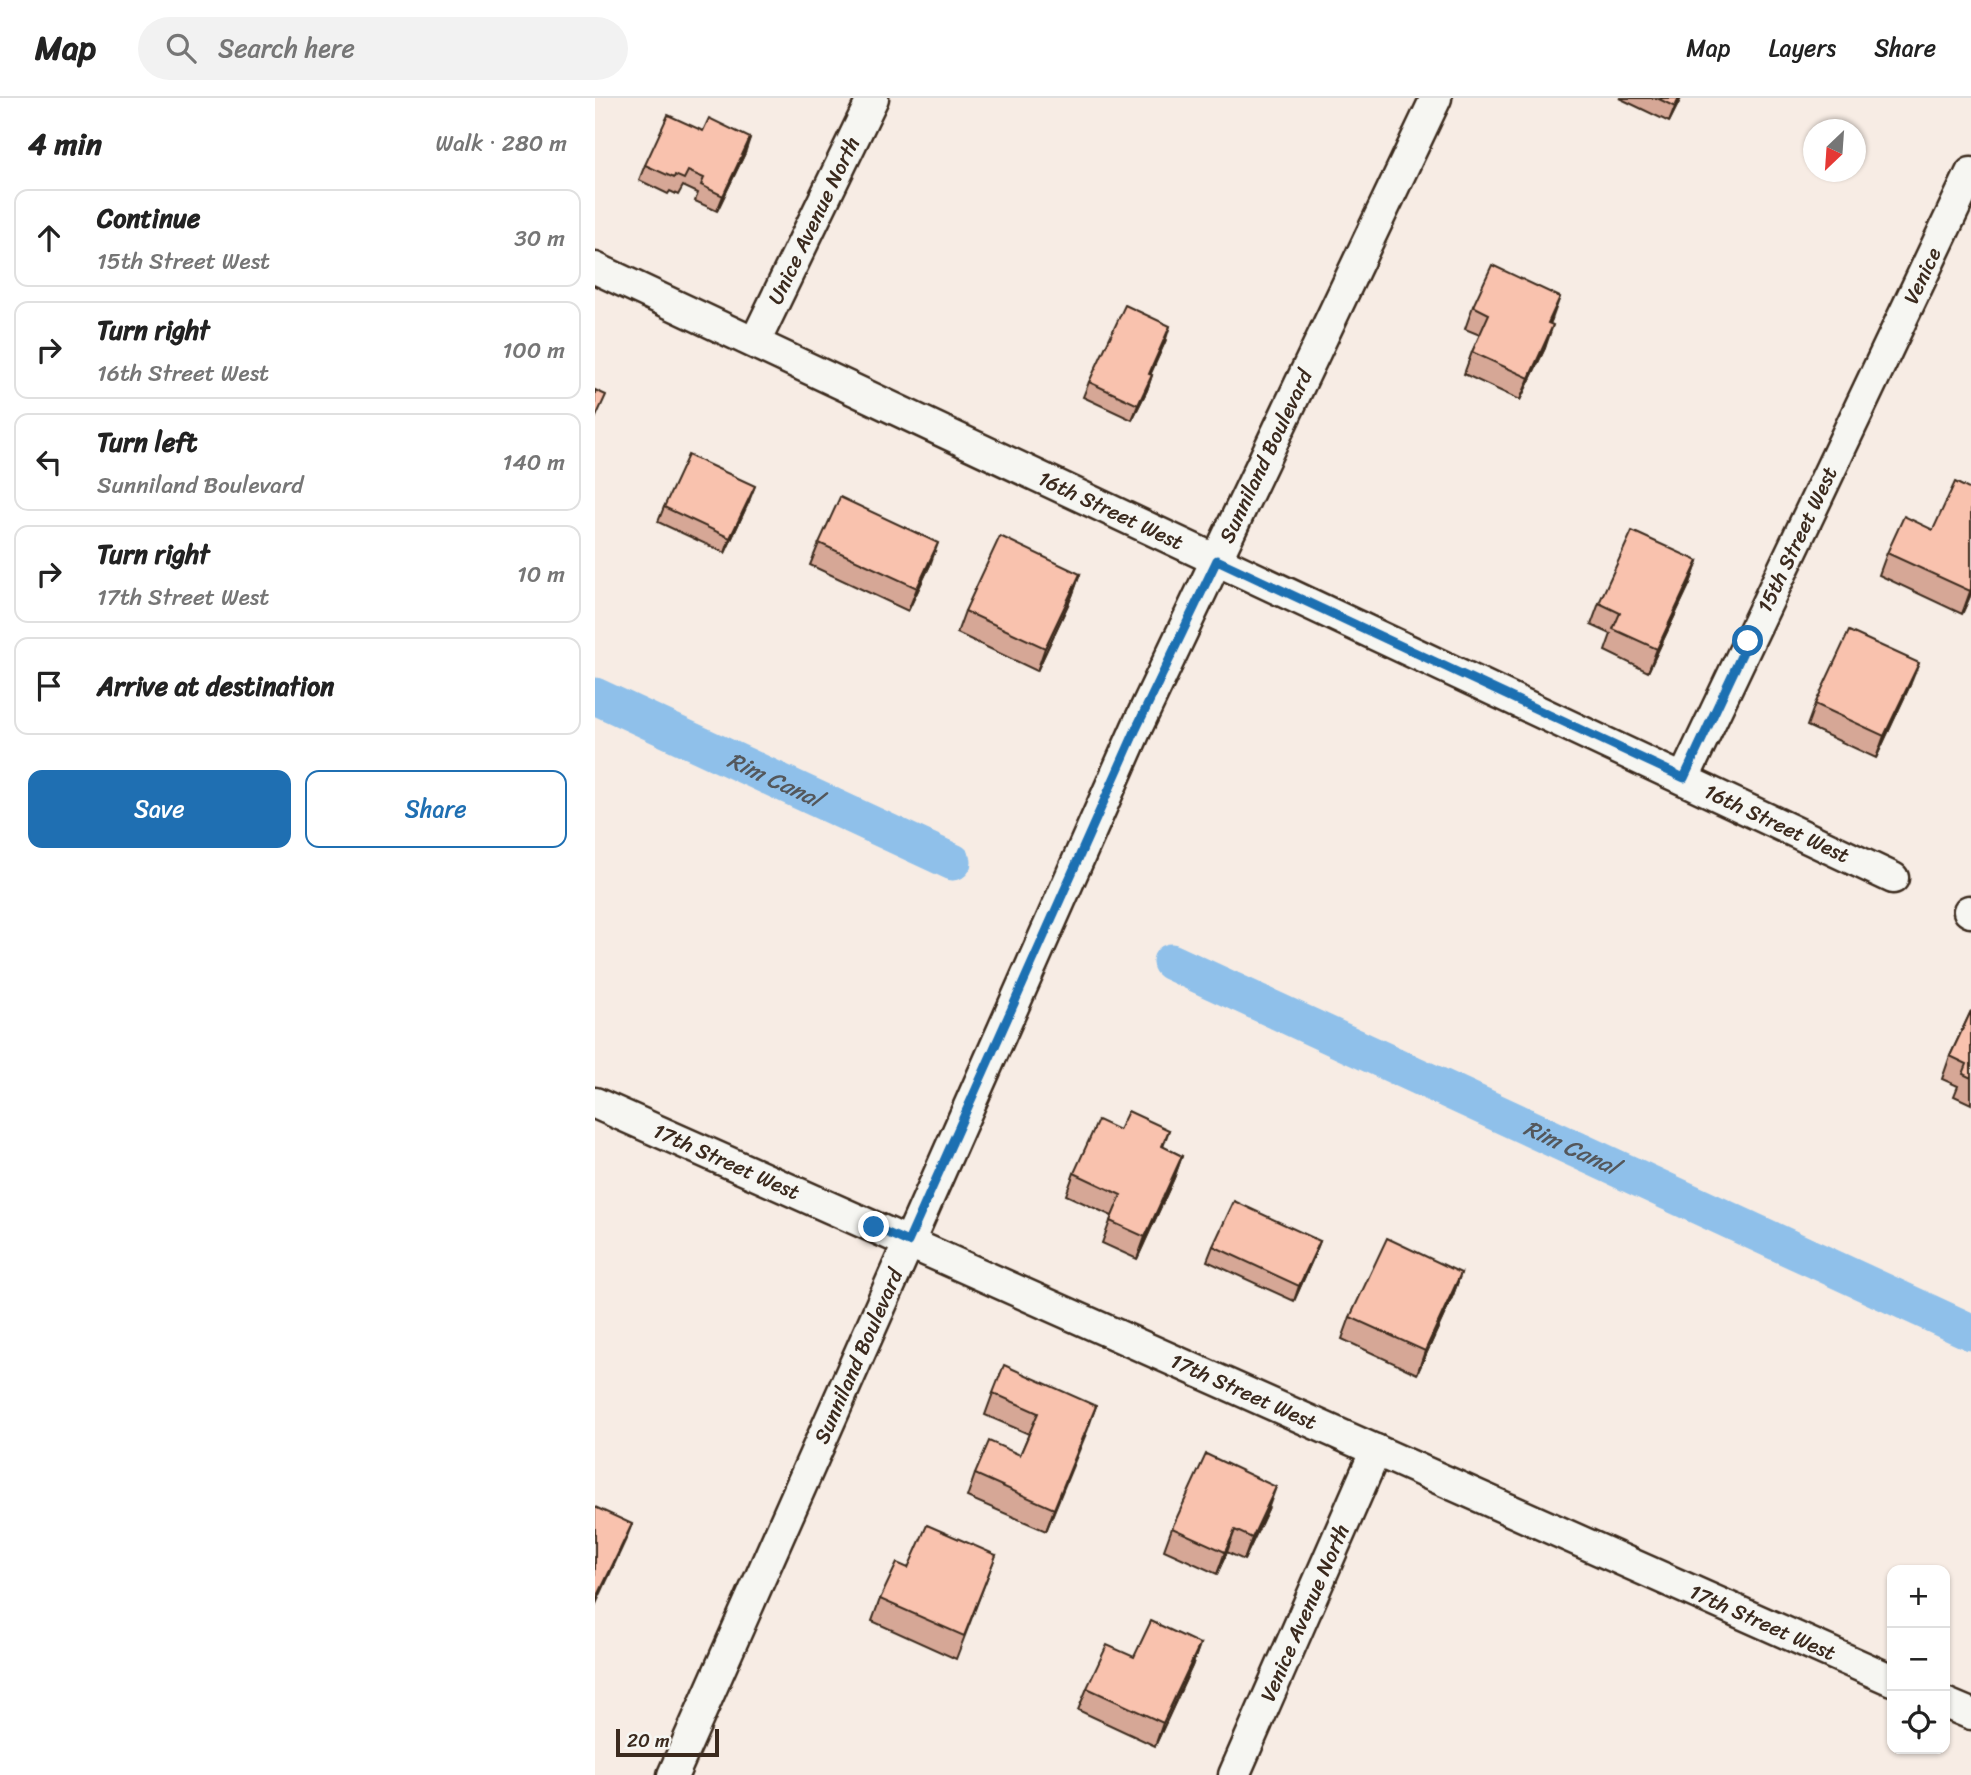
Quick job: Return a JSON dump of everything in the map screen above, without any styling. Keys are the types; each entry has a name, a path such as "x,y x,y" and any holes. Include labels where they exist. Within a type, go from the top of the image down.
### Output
{"street":[{"name":"Unice Avenue North","path":"755,342 873,98"},
{"name":"Sunniland Boulevard","path":"673,1775 1136,729 1436,98"},
{"name":"Venice","path":"1892,340 1971,173"},
{"name":"16th Street West","path":"595,268 1893,878"},
{"name":"15th Street West","path":"1684,778 1892,340"},
{"name":"17th Street West","path":"595,1103 1887,1677"},
{"name":"Venice Avenue North","path":"1234,1775 1376,1450"},
{"path":"1950,1705 1971,1714"}],"building":[{"path":"1657,98 1679,98 1675,107"},
{"path":"668,115 703,131 709,118 750,138 723,196 701,185 704,178 688,171 684,179 675,175 674,178 645,165"},
{"path":"1492,265 1560,297 1548,323 1553,325 1529,378 1472,352 1489,314 1473,306"},
{"path":"1125,305 1170,326 1138,405 1089,382"},
{"path":"595,390 606,395 595,419"},
{"path":"688,455 755,486 730,538 664,507"},
{"path":"1955,482 1971,490 1970,591 1887,553 1904,516 1933,530"},
{"path":"840,497 938,543 917,588 819,543"},
{"path":"1632,531 1698,561 1657,649 1613,629 1620,613 1599,603"},
{"path":"1000,536 1080,574 1045,648 965,611"},
{"path":"1849,631 1919,663 1884,736 1815,704"},
{"path":"1971,1011 1971,1078 1963,1074 1967,1064 1950,1056"},
{"path":"1128,1111 1169,1130 1162,1146 1182,1156 1145,1237 1110,1221 1121,1195 1074,1173 1098,1120 1119,1130"},
{"path":"1234,1201 1320,1241 1299,1286 1213,1246"},
{"path":"1387,1238 1461,1273 1425,1351 1350,1317"},
{"path":"1004,1365 1096,1406 1054,1509 975,1474 989,1441 1020,1455 1038,1413 993,1393"},
{"path":"1206,1454 1276,1487 1252,1538 1235,1530 1225,1552 1172,1528"},
{"path":"595,1507 632,1524 595,1602"},
{"path":"927,1525 996,1555 964,1636 880,1599 897,1563 908,1568"},
{"path":"1151,1621 1200,1644 1163,1723 1087,1688 1107,1645 1134,1657"}],"waterway":[{"name":"Rim Canal","path":"595,696 953,862"},
{"name":"Rim Canal","path":"1171,962 1971,1332"}],"route":[{"path":"874,1227 908,1242 1136,729 1217,560 1684,778 1748,641"}]}
